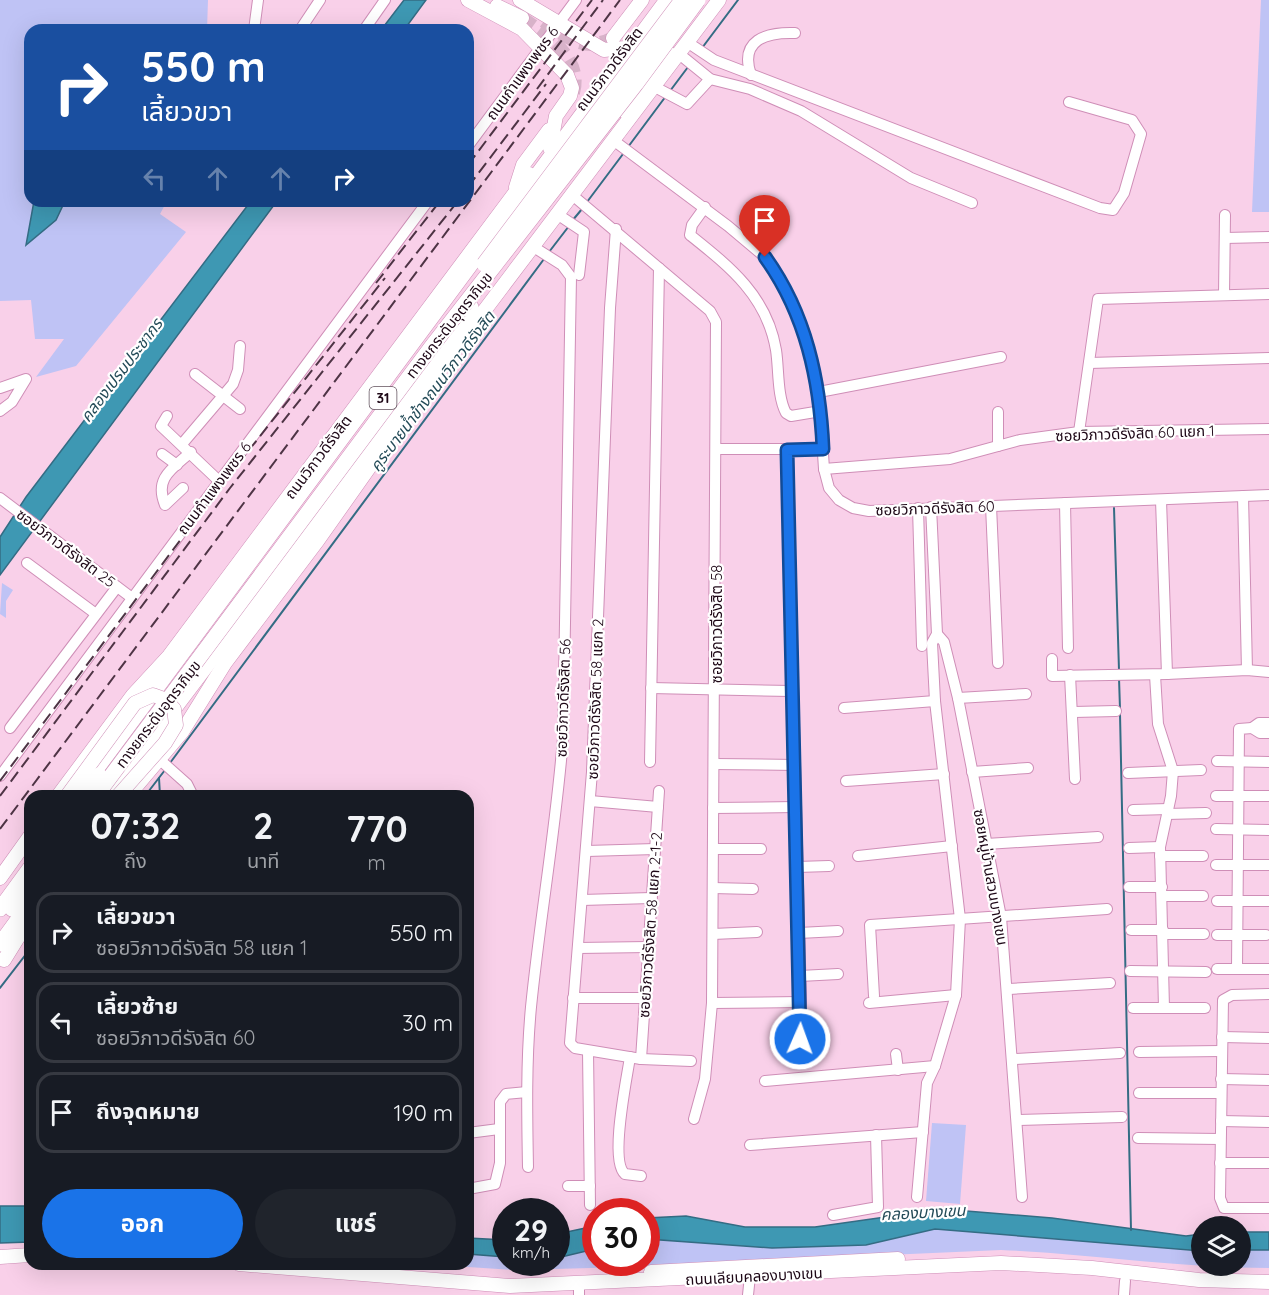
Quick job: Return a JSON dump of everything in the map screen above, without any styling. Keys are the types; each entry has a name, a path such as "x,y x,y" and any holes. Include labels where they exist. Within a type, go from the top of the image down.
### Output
{"highway":[{"name":"ถนนวิภาวดีรังสิต","path":"81,790 303,488 667,0"},
{"name":"ทางยกระดับอุตราภิมุข","path":"88,790 682,0"},
{"name":"ทางยกระดับอุตราภิมุข","path":"100,790 432,346 636,84 698,0"},
{"name":"31","path":"113,790 327,506 482,293 643,87 707,0"},
{"path":"303,488 338,431"},
{"path":"327,506 380,453"},
{"path":"0,900 24,868"},
{"path":"0,909 24,876"},
{"path":"0,926 24,893"},
{"path":"0,944 24,911"}],"main road":[{"path":"468,0 522,29 567,75 572,88 570,96 556,116 550,148"},
{"path":"485,0 523,9 560,22 604,50 625,48"},
{"path":"513,0 523,9"},
{"path":"613,38 642,0"},
{"name":"ถนนวิภาวดีรังสิต","path":"62,790 119,712 169,656 660,0"},
{"name":"31","path":"135,790 165,764 225,663 380,453 541,252 566,219 576,197 622,146 691,54 719,0"},
{"path":"515,192 522,165 549,130"},
{"path":"71,790 135,703 153,695 165,699 174,708 176,725 165,743 123,790"},
{"path":"0,888 24,846"},
{"path":"5,877 24,855"},
{"path":"2,963 24,928"},
{"path":"2,963 24,936"},
{"path":"0,1257 24,1255"},
{"name":"ถนนเลียบคลองบางเขน","path":"1043,1261 1199,1280 1269,1282"},
{"name":"ถนนเลียบคลองบางเขน","path":"425,1270 510,1277 579,1276 1043,1261 1269,1273"},
{"path":"0,1266 24,1264"},
{"name":"ถนนเลียบคลองบางเขน","path":"313,1270 579,1290 750,1271"}],"street":[{"path":"255,24 258,0"},
{"path":"304,24 320,0"},
{"path":"368,24 385,0"},
{"name":"ถนนกำแพงเพชร 6","path":"474,139 576,0"},
{"path":"751,75 748,66 749,48 755,41 771,34 795,33"},
{"path":"691,54 1100,208 1113,210 1124,193 1141,134 1132,120 1070,102"},
{"path":"691,54 710,79 750,89 801,111 911,178 972,203"},
{"path":"663,91 684,104 690,103 710,79"},
{"name":"ซอยวิภาวดีรังสิต 60","path":"622,146 705,207 765,257 778,275 803,328 819,392 824,468 829,488 839,500 853,508 869,511 1269,495"},
{"name":"ซอยวิภาวดีรังสิต 58","path":"576,197 616,229 714,316 717,329 712,1003 705,1079 694,1119"},
{"name":"ถนนกำแพงเพชร 6","path":"0,776 424,207"},
{"path":"705,207 692,225 690,235 733,269 762,306 772,327 786,413 791,416 821,411"},
{"path":"1224,295 1225,215"},
{"path":"566,219 584,232 585,237 578,263 579,275"},
{"name":"ซอยวิภาวดีรังสิต 58 แยก 2","path":"588,1051 575,1048 570,1043 590,801 609,308 616,229"},
{"path":"1225,238 1269,237"},
{"name":"ซอยวิภาวดีรังสิต 56","path":"528,1167 527,1092 531,1008 559,789 564,716 570,277 562,265 541,252"},
{"path":"650,762 659,268"},
{"path":"1079,432 1098,299 1269,294"},
{"path":"183,488 165,505 160,491 163,482 233,384 238,370 240,345"},
{"path":"819,392 1001,357"},
{"path":"1089,363 1269,358"},
{"path":"195,374 240,409"},
{"path":"0,411 12,402 26,379 0,388 12,402"},
{"path":"998,412 998,446"},
{"path":"167,416 161,426 187,448 219,481"},
{"name":"ซอยวิภาวดีรังสิต 60 แยก 1","path":"824,468 950,459 998,446 1079,432 1269,429"},
{"path":"717,449 823,449"},
{"path":"787,450 791,690 801,1002 800,1039"},
{"path":"162,454 177,465"},
{"path":"1243,496 1247,670"},
{"name":"ซอยวิภาวดีรังสิต 25","path":"0,498 132,598"},
{"path":"1161,500 1167,675"},
{"path":"1065,503 1068,648"},
{"path":"991,506 998,663"},
{"name":"ซอยหมู่บ้านสวนบางเขน","path":"917,1197 927,1083 935,1066 956,995 960,919 935,701 932,643 937,634 931,507"},
{"path":"918,508 922,646"},
{"path":"27,563 96,614"},
{"path":"10,728 117,586"},
{"name":"ซอยหมู่บ้านสวนบางเขน","path":"937,634 944,642 958,698 1001,917 1009,989 1022,1197"},
{"path":"1052,659 1052,676 1167,675 1247,670 1269,672"},
{"path":"1070,675 1074,712 1075,779"},
{"path":"1155,675 1158,724 1173,771 1160,852 1164,932 1164,1008"},
{"path":"651,688 791,690"},
{"path":"958,698 1026,694"},
{"path":"844,708 935,701"},
{"path":"1074,712 1116,711"},
{"path":"1237,969 1239,729 1252,728 1259,723 1269,723"},
{"path":"1252,728 1260,733 1269,733"},
{"path":"1217,761 1269,762"},
{"path":"165,764 187,784 190,790"},
{"path":"714,764 795,765"},
{"path":"972,772 1028,768"},
{"path":"1128,772 1201,770"},
{"path":"846,781 944,774"},
{"name":"ซอยวิภาวดีรังสิต 58 แยก 2-1-2","path":"641,1176 625,1174 619,1166 620,1121 636,1058 645,998 659,791"},
{"path":"1216,796 1269,796"},
{"path":"590,801 658,807"},
{"path":"713,808 795,807"},
{"path":"1133,810 1206,813"},
{"path":"1216,829 1269,830"},
{"path":"986,844 1098,837"},
{"path":"858,856 952,846"},
{"path":"1129,848 1203,856"},
{"path":"587,851 655,849"},
{"path":"713,849 761,849"},
{"path":"1216,865 1269,865"},
{"path":"797,867 829,866"},
{"path":"1129,887 1203,896"},
{"path":"713,888 753,889"},
{"path":"582,900 651,898"},
{"path":"1218,901 1268,901"},
{"path":"956,995 872,1000 870,925 1107,909"},
{"path":"1131,930 1204,934"},
{"path":"713,934 757,932"},
{"path":"799,933 838,932"},
{"path":"1216,935 1266,935"},
{"path":"578,948 648,947"},
{"path":"1218,969 1268,969"},
{"path":"1130,970 1206,972"},
{"path":"800,976 838,974"},
{"path":"1009,989 1110,982"},
{"path":"1269,994 1227,996 1222,1004 1220,1139 1220,1198 1224,1208 1269,1208"},
{"path":"573,998 645,998"},
{"path":"712,1003 801,1002"},
{"path":"1133,1008 1204,1008"},
{"path":"1222,1037 1269,1038"},
{"path":"590,1198 588,1051 636,1058 691,1061"},
{"path":"1140,1052 1221,1051"},
{"path":"1014,1059 1120,1053"},
{"path":"896,1054 898,1070"},
{"path":"765,1081 935,1066"},
{"path":"1221,1079 1269,1080"},
{"path":"474,1188 489,1186 497,1180 500,1163 499,1129 502,1097 512,1093 527,1092"},
{"path":"1138,1093 1221,1093"},
{"path":"1018,1120 1122,1117"},
{"path":"1221,1121 1269,1122"},
{"path":"474,1132 499,1129"},
{"path":"750,1145 923,1131"},
{"path":"833,1215 878,1207 876,1135"},
{"path":"1137,1138 1220,1139"},
{"path":"1220,1162 1269,1163"},
{"path":"568,1186 590,1186"},
{"path":"748,1295 750,1271"},
{"path":"1124,1295 1125,1281"}],"shaded area":[{"path":"0,0 208,0 207,24 24,24 24,207 164,207 160,214 186,232 76,366 36,377 64,339 35,339 31,300 0,301"},
{"path":"1261,0 1269,0 1269,212 1252,212"},
{"path":"2,583 13,590 6,601 6,618 0,614"},
{"path":"932,1123 966,1125 960,1204 926,1201"},
{"path":"935,1229 1191,1250 1191,1265 1001,1250 660,1265 660,1240 772,1248 866,1245"},
{"path":"1251,1250 1269,1250 1269,1268 1251,1267"},
{"path":"582,1252 582,1268 570,1269 570,1255"},
{"path":"474,1254 492,1256 492,1269 474,1267"}],"water":[{"path":"404,0 426,0 408,24 386,24"},
{"path":"33,207 62,207 56,220 26,245"},
{"path":"246,207 273,207 0,575 0,537 26,497"},
{"path":"0,1206 24,1206 24,1242 0,1243"},
{"name":"คลองบางเขน","path":"942,1209 1052,1218 1191,1235 1191,1250 935,1229 866,1245 772,1248 660,1240 660,1217 686,1216 745,1227 815,1227"},
{"path":"582,1229 582,1252 570,1255 570,1231"},
{"path":"1251,1232 1269,1232 1269,1250 1251,1250"},
{"path":"474,1238 492,1239 492,1256 474,1254"}],"waterway":[{"name":"คูระบายน้ำข้างถนนวิภาวดีรังสิต","path":"702,48 738,0"},
{"name":"คูระบายน้ำข้างถนนวิภาวดีรังสิต","path":"670,91 688,67"},
{"name":"คูระบายน้ำข้างถนนวิภาวดีรังสิต","path":"628,147 666,96"},
{"name":"คูระบายน้ำข้างถนนวิภาวดีรังสิต","path":"587,202 623,154"},
{"name":"คูระบายน้ำข้างถนนวิภาวดีรังสิต","path":"572,221 582,209"},
{"name":"คูระบายน้ำข้างถนนวิภาวดีรังสิต","path":"549,252 569,226"},
{"name":"คูระบายน้ำข้างถนนวิภาวดีรังสิต","path":"170,763 544,259"},
{"path":"1114,508 1119,670"},
{"path":"1119,678 1120,709"},
{"path":"1120,714 1131,1230"},
{"name":"คูระบายน้ำข้างถนนวิภาวดีรังสิต","path":"150,790 165,770"},
{"path":"159,778 160,790"},
{"name":"คูระบายน้ำข้างถนนวิภาวดีรังสิต","path":"0,988 24,957"}],"tunnel":[{"path":"522,18 551,40 568,58 575,80 573,93"},
{"path":"544,21 560,33 585,43 594,44 613,38"}],"railway":[{"path":"474,157 592,0"},
{"path":"537,89 603,0"},
{"path":"474,195 620,0"},
{"path":"474,179 546,84"},
{"path":"376,283 435,207"},
{"path":"0,796 230,488 453,207"},
{"path":"29,790 465,207"},
{"path":"0,781 223,483 385,278"},
{"path":"0,829 24,797"}],"route":[{"path":"765,257 778,275 803,328 819,392 823,449 787,450 791,690 801,989 800,1039"}],"water label":[{"name":"คลองเปรมประชากร","path":"121,370"}]}
